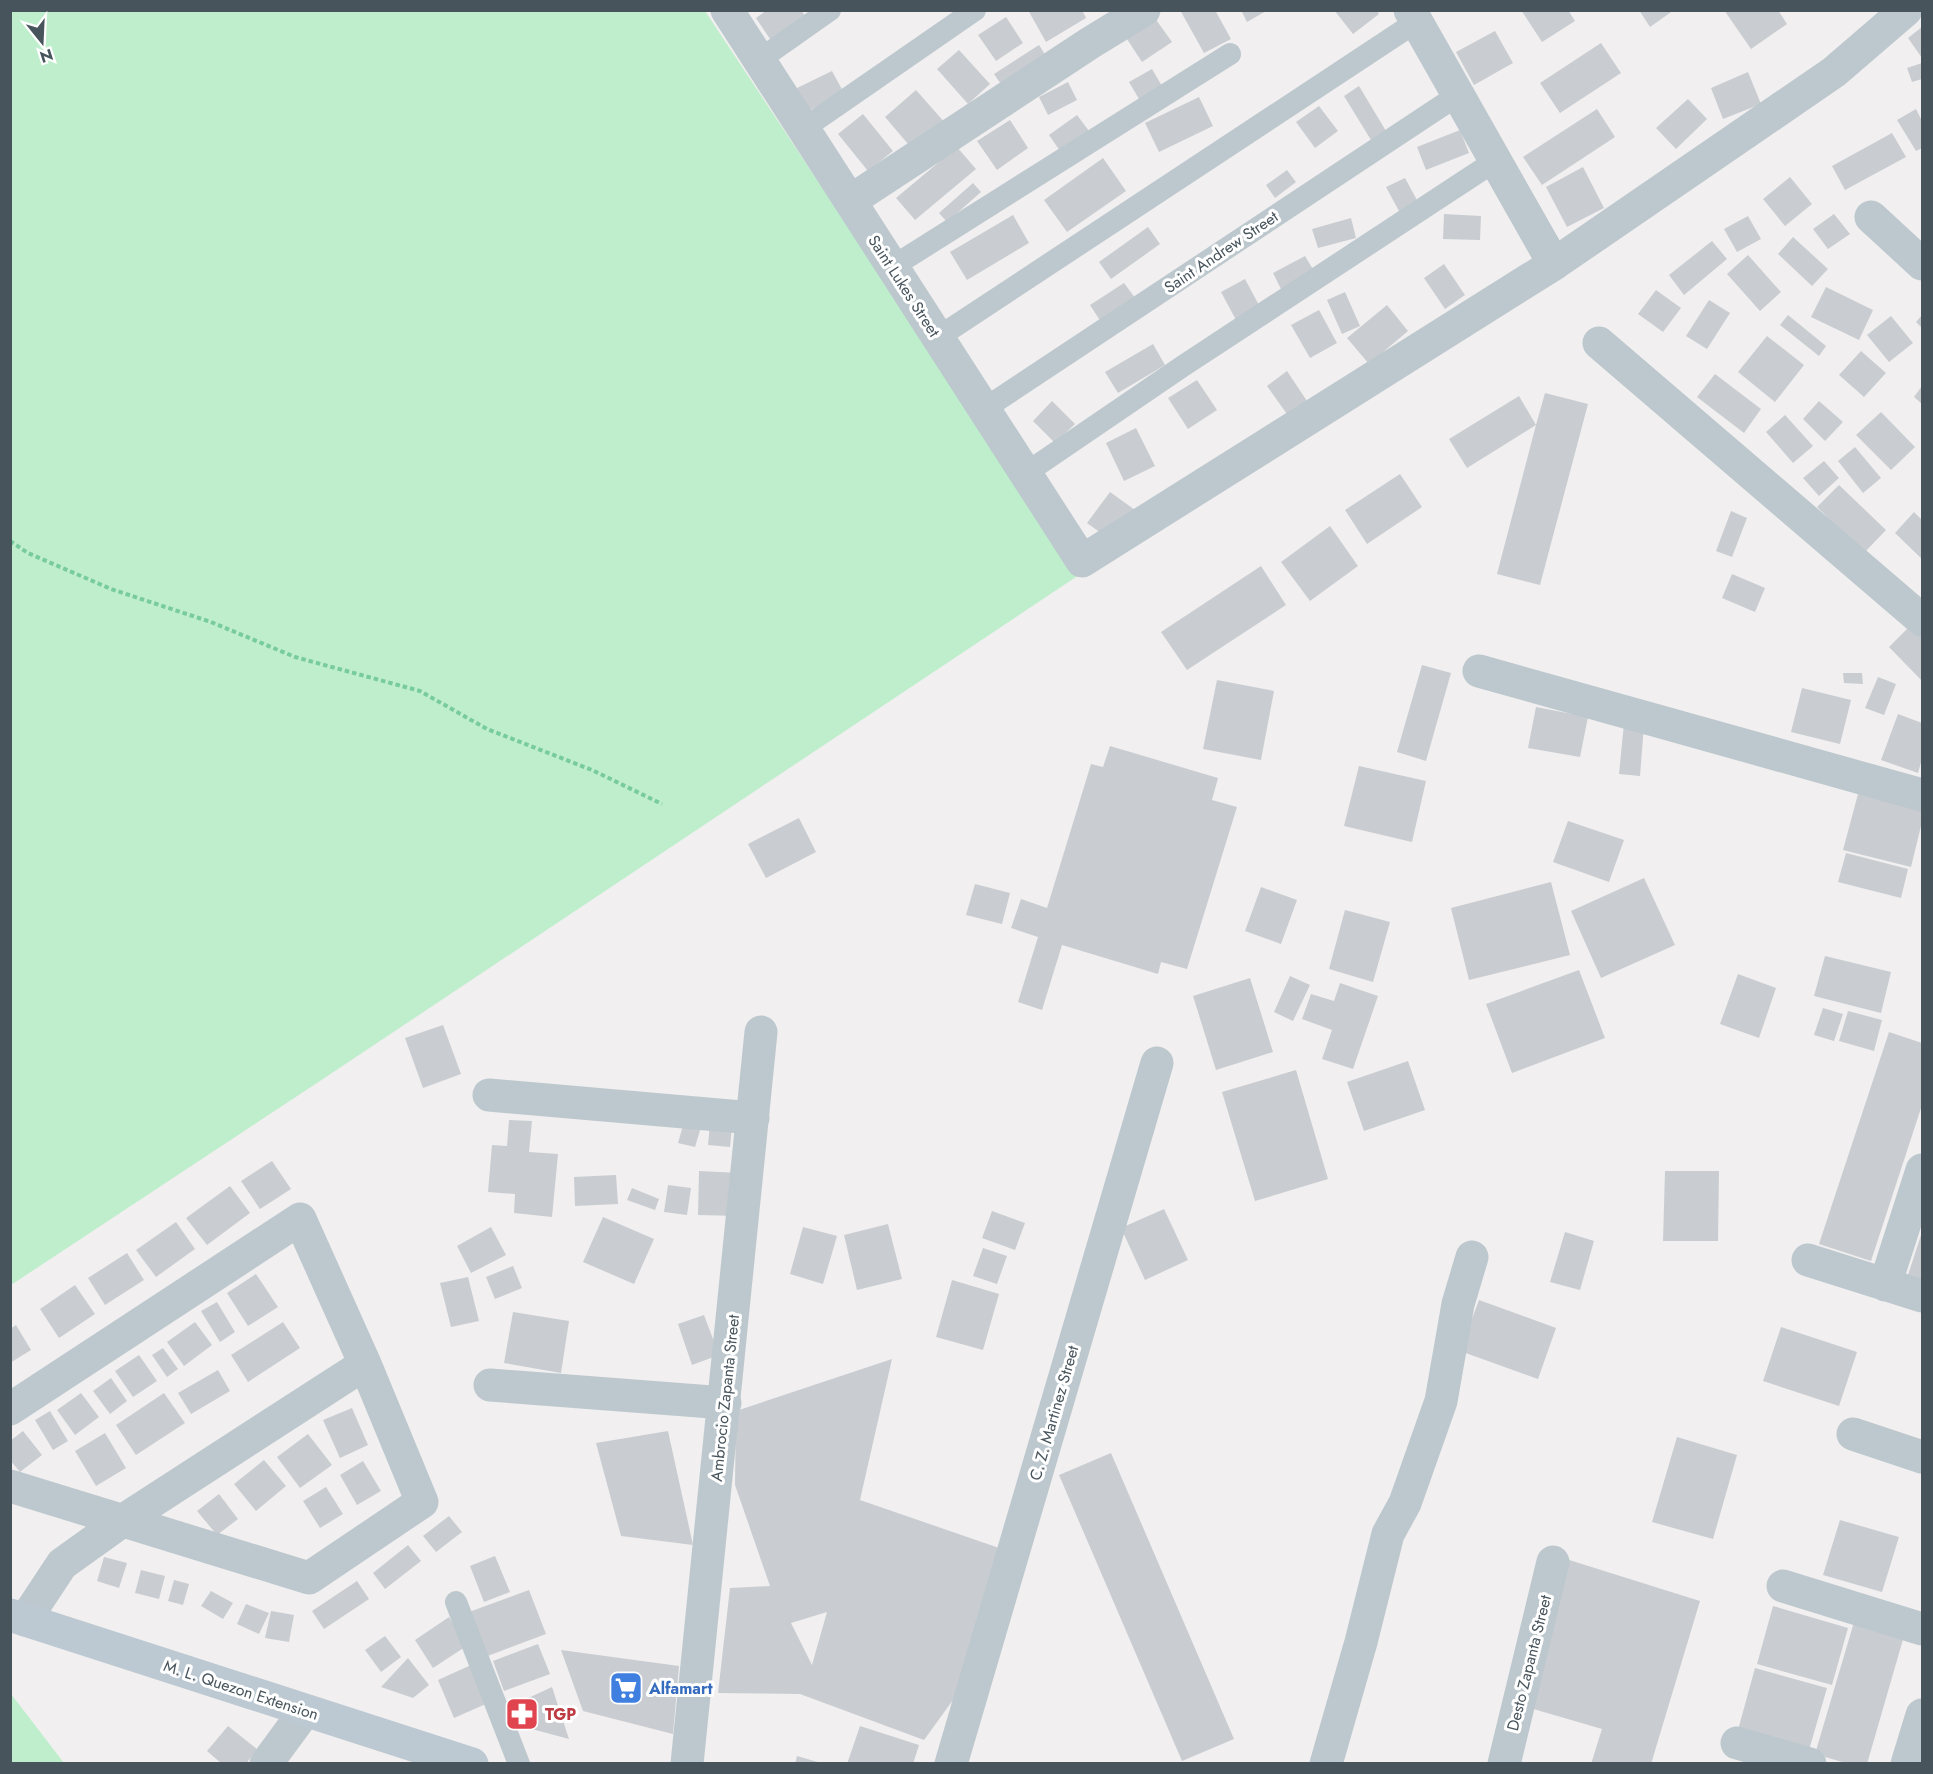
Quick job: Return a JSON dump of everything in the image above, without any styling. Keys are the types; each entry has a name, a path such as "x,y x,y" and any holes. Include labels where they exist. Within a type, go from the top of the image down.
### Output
{"main road":[{"name":"M. L. Quezon Extension","path":"18,1617 458,1762"}],"street":[{"name":"Saint Lukes Street","path":"727,10 1082,561 1554,264"},
{"path":"849,201 1144,10"},
{"path":"1413,16 1554,264 1834,72 1906,10"},
{"path":"1871,217 1923,264"},
{"path":"1599,343 1923,620"},
{"path":"1479,671 1923,795"},
{"name":"Ambrocio Zapanta Street","path":"687,1764 761,1032"},
{"name":"C. Z. Martinez Street","path":"951,1764 1157,1063"},
{"path":"489,1095 753,1118"},
{"path":"1885,1285 1923,1170"},
{"path":"10,1409 300,1219 365,1364 422,1502 309,1578 10,1486"},
{"path":"1326,1764 1388,1534 1405,1503 1441,1401 1458,1304 1472,1257"},
{"path":"1808,1260 1923,1296"},
{"path":"18,1617 62,1564 122,1521 365,1364"},
{"path":"490,1386 725,1403"},
{"path":"1853,1434 1923,1457"},
{"name":"Desto Zapanta Street","path":"1504,1764 1554,1562"},
{"path":"1782,1586 1923,1629"},
{"path":"266,1764 305,1711"},
{"path":"1907,1764 1923,1715"},
{"path":"1737,1743 1809,1764"}],"lane":[{"path":"759,60 830,10"},
{"path":"803,129 975,10"},
{"path":"938,338 1413,16"},
{"path":"892,267 1230,54"},
{"name":"Saint Andrew Street","path":"984,409 1458,95"},
{"path":"1026,472 1495,161"},
{"path":"456,1602 519,1764"}],"path":[{"path":"10,541 28,553 111,589 211,622 295,657 420,691 487,729 592,770 662,804"}],"green space":[{"path":"11,11 705,11 1079,575 11,1285"},
{"path":"11,1694 64,1763 11,1763"}],"building":[{"path":"767,10 801,10 807,19 772,42 756,18"},
{"path":"1028,10 1082,10 1086,18 1046,42"},
{"path":"1180,10 1215,10 1231,39 1204,53"},
{"path":"1241,10 1268,10 1247,22"},
{"path":"1334,10 1377,10 1379,14 1353,34"},
{"path":"1521,10 1568,10 1575,21 1542,42"},
{"path":"1639,10 1674,10 1650,27"},
{"path":"1724,10 1778,10 1787,24 1751,49"},
{"path":"1152,14 1172,42 1142,62 1123,33"},
{"path":"1006,17 1023,43 996,61 978,35"},
{"path":"1922,27 1922,58 1908,38"},
{"path":"1495,31 1513,63 1474,85 1456,52"},
{"path":"1601,43 1621,73 1560,113 1540,83"},
{"path":"1039,45 1049,61 1005,90 994,74"},
{"path":"959,50 990,84 968,104 937,69"},
{"path":"1922,63 1922,79 1912,82 1907,68"},
{"path":"1152,69 1162,86 1139,99 1129,82"},
{"path":"832,71 844,93 808,111 797,88"},
{"path":"1748,72 1761,104 1723,119 1711,88"},
{"path":"1068,82 1077,100 1048,115 1039,97"},
{"path":"1359,86 1386,131 1371,140 1344,96"},
{"path":"916,90 946,124 914,151 885,117"},
{"path":"1199,97 1213,126 1159,152 1145,123"},
{"path":"1688,99 1707,119 1676,149 1656,128"},
{"path":"1319,106 1338,131 1315,148 1296,122"},
{"path":"1597,109 1615,137 1542,185 1523,157"},
{"path":"1916,109 1922,121 1922,148 1916,151 1897,120"},
{"path":"863,114 893,151 868,171 838,134"},
{"path":"1077,115 1089,131 1060,151 1049,135"},
{"path":"1010,120 1028,148 997,170 977,141"},
{"path":"1460,130 1469,153 1426,170 1417,147"},
{"path":"1892,133 1906,157 1845,190 1832,166"},
{"path":"957,147 976,169 915,220 896,198"},
{"path":"1103,158 1126,191 1067,232 1044,200"},
{"path":"1583,167 1604,208 1567,227 1546,187"},
{"path":"1287,170 1296,182 1275,198 1266,185"},
{"path":"1790,177 1812,204 1785,226 1763,199"},
{"path":"1405,178 1418,202 1399,211 1386,187"},
{"path":"973,183 981,192 947,222 939,213"},
{"path":"1444,214 1481,216 1480,240 1443,239"},
{"path":"1834,214 1850,234 1828,249 1813,229"},
{"path":"1013,215 1029,243 967,280 950,252"},
{"path":"1748,216 1761,239 1737,252 1724,229"},
{"path":"1351,218 1356,238 1318,248 1312,229"},
{"path":"1148,227 1160,244 1111,279 1099,262"},
{"path":"1793,237 1828,269 1812,286 1778,254"},
{"path":"1712,241 1727,259 1684,295 1669,275"},
{"path":"1748,255 1781,292 1760,311 1727,274"},
{"path":"1305,256 1314,271 1281,289 1273,273"},
{"path":"1444,264 1465,295 1445,309 1424,278"},
{"path":"1245,279 1260,307 1236,320 1221,292"},
{"path":"1124,283 1136,299 1101,322 1090,305"},
{"path":"1826,287 1873,310 1859,340 1811,317"},
{"path":"1656,290 1681,308 1663,332 1638,314"},
{"path":"1345,292 1360,326 1342,334 1327,300"},
{"path":"1709,300 1730,313 1707,349 1686,336"},
{"path":"1387,305 1408,331 1369,364 1347,338"},
{"path":"1319,310 1337,343 1310,358 1291,325"},
{"path":"1788,315 1826,346 1819,356 1780,325"},
{"path":"1922,315 1922,328 1916,322"},
{"path":"1891,316 1913,343 1889,362 1867,335"},
{"path":"1767,336 1804,365 1775,402 1738,372"},
{"path":"1153,344 1165,365 1118,393 1105,372"},
{"path":"1861,351 1886,373 1864,397 1839,375"},
{"path":"1287,371 1307,401 1287,414 1267,386"},
{"path":"1715,374 1761,409 1744,433 1697,397"},
{"path":"1197,380 1217,410 1188,429 1168,398"},
{"path":"1922,386 1922,404 1914,397"},
{"path":"1545,393 1588,404 1540,585 1497,574"},
{"path":"1519,396 1536,425 1467,468 1449,439"},
{"path":"1052,401 1075,424 1055,443 1033,421"},
{"path":"1819,401 1843,422 1825,441 1803,419"},
{"path":"1881,412 1915,447 1891,470 1856,435"},
{"path":"1785,415 1813,446 1793,463 1766,432"},
{"path":"1136,428 1155,466 1124,481 1106,443"},
{"path":"1855,447 1881,478 1863,493 1838,461"},
{"path":"1824,461 1839,478 1819,496 1803,478"},
{"path":"1400,474 1422,507 1367,544 1345,510"},
{"path":"1839,485 1886,530 1864,553 1817,507"},
{"path":"1110,492 1135,510 1112,541 1087,523"},
{"path":"1731,511 1747,518 1732,557 1716,551"},
{"path":"1914,512 1922,520 1922,559 1895,533"},
{"path":"1330,526 1358,566 1310,601 1281,562"},
{"path":"1261,566 1286,605 1187,670 1161,632"},
{"path":"1732,574 1765,588 1755,612 1722,598"},
{"path":"1911,625 1922,636 1922,681 1889,647"},
{"path":"1422,665 1451,673 1426,761 1397,752"},
{"path":"1843,673 1862,673 1863,684 1844,683"},
{"path":"1878,677 1896,684 1884,715 1865,708"},
{"path":"1217,680 1274,691 1261,760 1203,749"},
{"path":"1802,688 1851,700 1840,744 1791,732"},
{"path":"1536,707 1588,717 1580,757 1528,748"},
{"path":"1898,714 1922,723 1922,759 1918,773 1881,760"},
{"path":"1624,723 1644,725 1640,776 1619,774"},
{"path":"1110,746 1218,778 1212,800 1237,807 1187,969 1161,962 1158,974 1062,945 1042,1010 1018,1002 1038,937 1011,928 1021,899 1047,908 1091,764 1103,767"},
{"path":"1359,766 1426,781 1412,842 1344,826"},
{"path":"1858,794 1922,810 1922,822 1911,867 1843,850"},
{"path":"799,818 816,852 766,878 748,844"},
{"path":"1568,821 1624,840 1609,882 1553,862"},
{"path":"1846,853 1908,869 1901,898 1838,882"},
{"path":"1644,878 1675,945 1601,978 1571,911"},
{"path":"1551,882 1570,955 1469,980 1451,908"},
{"path":"975,884 1010,893 1002,924 966,915"},
{"path":"1261,887 1297,900 1281,944 1245,931"},
{"path":"1345,910 1390,922 1373,982 1329,969"},
{"path":"1825,956 1891,972 1881,1013 1814,996"},
{"path":"1579,970 1605,1038 1512,1073 1486,1004"},
{"path":"1738,974 1776,988 1759,1038 1720,1024"},
{"path":"1290,976 1310,985 1293,1021 1274,1012"},
{"path":"1250,978 1273,1052 1216,1070 1193,996"},
{"path":"1340,983 1378,996 1353,1069 1322,1059 1332,1030 1302,1019 1311,994 1334,1001"},
{"path":"1823,1008 1843,1014 1834,1041 1814,1035"},
{"path":"1848,1011 1882,1020 1874,1051 1839,1041"},
{"path":"443,1025 461,1074 423,1088 405,1038"},
{"path":"1889,1032 1922,1043 1922,1105 1871,1261 1819,1244"},
{"path":"1408,1061 1425,1110 1364,1131 1347,1082"},
{"path":"1296,1070 1328,1179 1255,1201 1222,1092"},
{"path":"509,1120 532,1121 529,1152 558,1154 552,1217 514,1213 515,1194 488,1192 492,1145 507,1146"},
{"path":"684,1122 701,1127 695,1147 678,1143"},
{"path":"710,1124 732,1126 730,1147 708,1145"},
{"path":"272,1161 291,1189 260,1209 241,1181"},
{"path":"699,1171 741,1173 740,1216 698,1215"},
{"path":"1665,1171 1719,1171 1718,1241 1663,1241"},
{"path":"616,1175 618,1204 575,1206 574,1177"},
{"path":"668,1185 691,1188 687,1215 664,1212"},
{"path":"230,1186 250,1213 207,1245 186,1218"},
{"path":"632,1188 659,1199 655,1210 627,1200"},
{"path":"1164,1209 1188,1260 1145,1280 1121,1228"},
{"path":"992,1211 1025,1223 1015,1250 982,1238"},
{"path":"603,1217 654,1239 634,1284 583,1262"},
{"path":"176,1222 195,1249 156,1277 136,1250"},
{"path":"888,1224 902,1279 857,1290 844,1235"},
{"path":"491,1227 506,1255 471,1273 457,1246"},
{"path":"803,1227 837,1236 823,1284 790,1274"},
{"path":"1565,1232 1594,1241 1580,1290 1550,1282"},
{"path":"1922,1232 1922,1280 1908,1275"},
{"path":"983,1248 1007,1256 997,1284 973,1276"},
{"path":"127,1253 144,1280 105,1305 88,1278"},
{"path":"513,1266 522,1288 495,1299 486,1277"},
{"path":"256,1274 278,1307 248,1326 227,1293"},
{"path":"468,1277 479,1321 451,1327 440,1283"},
{"path":"952,1280 999,1294 983,1350 936,1337"},
{"path":"75,1285 95,1314 59,1338 40,1309"},
{"path":"1479,1300 1556,1328 1538,1379 1460,1351"},
{"path":"217,1302 235,1332 220,1342 201,1311"},
{"path":"513,1312 569,1321 561,1373 504,1363"},
{"path":"704,1315 719,1355 692,1365 678,1324"},
{"path":"195,1322 212,1345 184,1366 167,1342"},
{"path":"283,1322 300,1348 248,1382 231,1355"},
{"path":"16,1325 31,1350 10,1363 10,1329"},
{"path":"1781,1327 1857,1352 1839,1406 1763,1381"},
{"path":"163,1348 178,1369 167,1377 152,1355"},
{"path":"139,1355 157,1381 133,1397 115,1371"},
{"path":"892,1359 860,1500 1002,1549 953,1700 924,1740 800,1694 718,1693 730,1588 770,1586 735,1485 736,1411","holes":["827,1612 812,1665 791,1623"]},
{"path":"218,1370 230,1391 191,1414 178,1393"},
{"path":"111,1378 127,1401 110,1414 93,1391"},
{"path":"81,1393 99,1417 75,1435 57,1410"},
{"path":"164,1393 185,1423 136,1455 116,1425"},
{"path":"352,1408 368,1445 340,1458 323,1420"},
{"path":"50,1411 68,1441 53,1450 35,1420"},
{"path":"23,1431 42,1455 20,1472 10,1460 10,1441"},
{"path":"668,1431 693,1545 621,1536 596,1443"},
{"path":"105,1433 126,1468 96,1486 75,1451"},
{"path":"308,1434 332,1465 300,1488 277,1457"},
{"path":"1677,1437 1737,1455 1713,1539 1652,1522"},
{"path":"1111,1453 1234,1739 1182,1761 1059,1475"},
{"path":"264,1460 286,1486 256,1511 234,1484"},
{"path":"363,1461 381,1491 357,1505 340,1475"},
{"path":"326,1487 343,1514 320,1528 303,1501"},
{"path":"219,1494 238,1519 217,1535 197,1511"},
{"path":"449,1516 462,1532 436,1552 423,1536"},
{"path":"1840,1520 1899,1537 1882,1592 1823,1575"},
{"path":"408,1545 421,1561 385,1589 373,1573"},
{"path":"495,1556 510,1592 484,1602 470,1566"},
{"path":"104,1557 127,1563 119,1588 97,1581"},
{"path":"1566,1559 1700,1601 1651,1764 1591,1764 1602,1729 1523,1706"},
{"path":"141,1570 165,1576 159,1599 135,1593"},
{"path":"174,1580 189,1584 183,1605 168,1601"},
{"path":"357,1581 369,1599 324,1629 312,1611"},
{"path":"529,1590 546,1634 485,1657 469,1612"},
{"path":"211,1591 233,1603 223,1619 201,1606"},
{"path":"246,1604 269,1613 259,1634 237,1624"},
{"path":"1773,1606 1848,1628 1832,1685 1757,1664"},
{"path":"271,1611 294,1615 289,1642 265,1638"},
{"path":"449,1617 468,1645 433,1668 415,1640"},
{"path":"1854,1622 1904,1636 1867,1764 1849,1764 1815,1754"},
{"path":"385,1636 401,1657 381,1672 365,1650"},
{"path":"538,1644 550,1674 504,1691 493,1661"},
{"name":"Alfamart","path":"561,1650 679,1666 673,1734 583,1711"},
{"path":"408,1658 429,1685 413,1698 381,1687"},
{"path":"471,1665 488,1703 454,1718 438,1680"},
{"path":"1755,1668 1827,1688 1809,1750 1738,1730"},
{"path":"552,1687 569,1739 517,1725 511,1706"},
{"path":"228,1726 257,1749 246,1764 222,1764 207,1751"},
{"path":"860,1726 919,1745 913,1764 847,1764"},
{"path":"797,1756 821,1763 821,1764 795,1764"}],"place":[{"name":"Alfamart","path":"626,1688"},
{"name":"TGP","path":"522,1714"}]}
